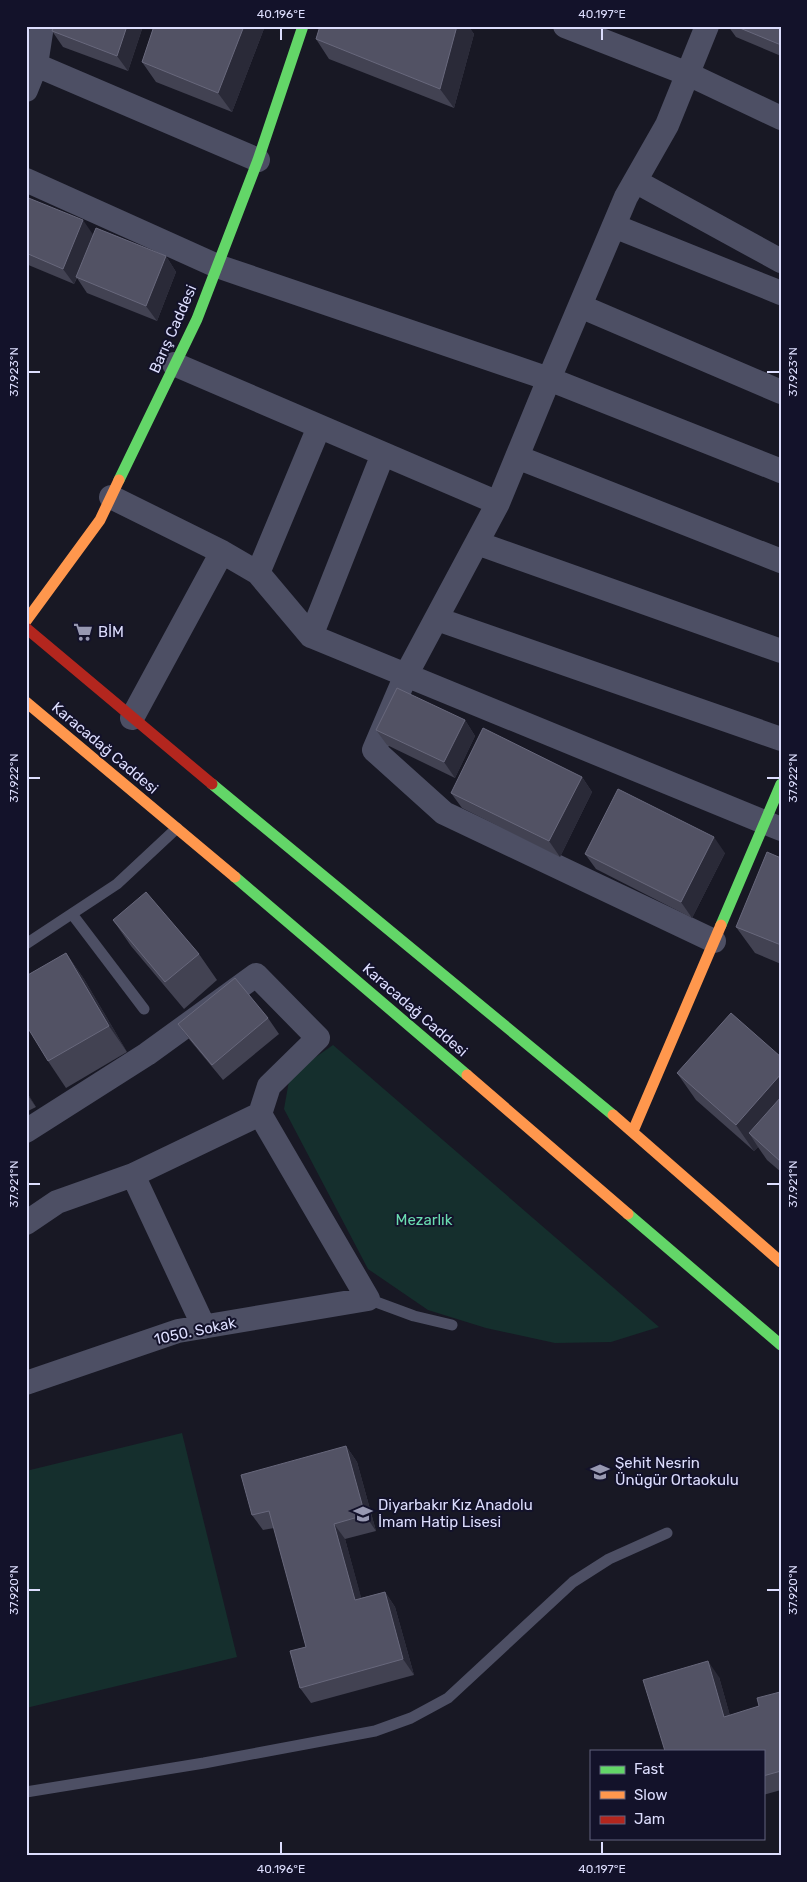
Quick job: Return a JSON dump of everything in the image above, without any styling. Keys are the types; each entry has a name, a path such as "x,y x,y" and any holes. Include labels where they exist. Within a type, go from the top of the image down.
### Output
{"main road":[{"name":"Barış Caddesi","path":"26,622 100,520 197,319 258,160 303,26"},
{"path":"26,628 132,718 633,1131 781,1262"},
{"name":"Karacadağ Caddesi","path":"26,702 177,828 781,1344"},
{"path":"633,1131 714,941 773,825 781,784"}],"street":[{"path":"26,90 36,65 42,26"},
{"path":"565,26 688,74 781,118"},
{"path":"707,26 667,125 614,226 498,503 406,675 374,750 444,813 714,941"},
{"path":"36,65 258,160"},
{"path":"26,180 217,266 549,379 781,472"},
{"path":"636,181 781,261"},
{"path":"614,226 781,293"},
{"path":"580,306 781,392"},
{"path":"174,364 498,503"},
{"path":"258,573 320,427"},
{"path":"311,636 383,454"},
{"path":"516,457 781,561"},
{"path":"111,497 222,552 258,573 311,636 773,825"},
{"path":"477,543 781,651"},
{"path":"132,718 222,552"},
{"path":"437,619 781,739"},
{"path":"26,1130 147,1054 256,975 318,1038 269,1086 260,1114 133,1174 57,1202 26,1223"},
{"path":"260,1114 368,1300"},
{"path":"133,1174 204,1327"},
{"name":"1050. Sokak","path":"26,1383 178,1331 368,1300"}],"lane":[{"path":"26,944 117,884 177,828"},
{"path":"72,914 144,1008"},
{"path":"368,1300 414,1316 452,1326"},
{"path":"26,1792 204,1763 375,1731 411,1718 448,1698 557,1595 589,1570 667,1533"}],"green space":[{"name":"Mezarlık","path":"333,1045 659,1327 611,1342 555,1343 486,1328 428,1310 368,1269 284,1109 290,1075"},
{"path":"182,1433 237,1657 26,1708 26,1471"}],"building":[{"path":"54,26 127,26 117,56 52,31"},
{"path":"154,26 244,26 218,93 142,62"},
{"path":"320,26 457,26 440,89 316,39"},
{"path":"735,26 781,26 781,45"},
{"path":"26,197 83,220 63,269 26,253"},
{"path":"96,228 166,256 146,306 76,277"},
{"path":"397,688 465,720 444,762 376,730"},
{"path":"483,728 582,777 549,841 451,793"},
{"path":"618,789 714,837 681,902 585,854"},
{"path":"767,852 781,858 781,945 736,927"},
{"path":"146,892 199,954 165,982 113,920"},
{"path":"66,953 109,1026 48,1061 26,1025 26,976"},
{"path":"235,978 268,1018 212,1065 178,1024"},
{"path":"731,1013 781,1057 781,1074 736,1125 677,1073"},
{"path":"781,1097 781,1162 749,1133"},
{"path":"346,1446 365,1515 334,1524 355,1600 385,1592 403,1659 300,1688 290,1651 306,1647 269,1511 252,1515 241,1475"},
{"path":"708,1661 724,1717 759,1706 757,1698 780,1692 781,1771 764,1776 764,1750 665,1750 643,1680"}],"traffic: fast":[{"path":"119,480 197,319 258,160 303,26"},
{"path":"212,784 613,1115"},
{"path":"721,925 781,784"},
{"path":"235,877 467,1075"},
{"path":"628,1214 781,1345"}],"traffic: slow":[{"path":"26,621 100,520 119,480"},
{"path":"26,702 235,877"},
{"path":"633,1131 721,925"},
{"path":"467,1075 628,1214"},
{"path":"613,1115 781,1262"}],"traffic: jam":[{"path":"26,628 212,784"}],"place":[{"name":"BİM","path":"83,632"},
{"name":"Şehit Nesrin Ünügür Ortaokulu","path":"600,1472"},
{"name":"Diyarbakır Kız Anadolu İmam Hatip Lisesi","path":"363,1514"}]}
